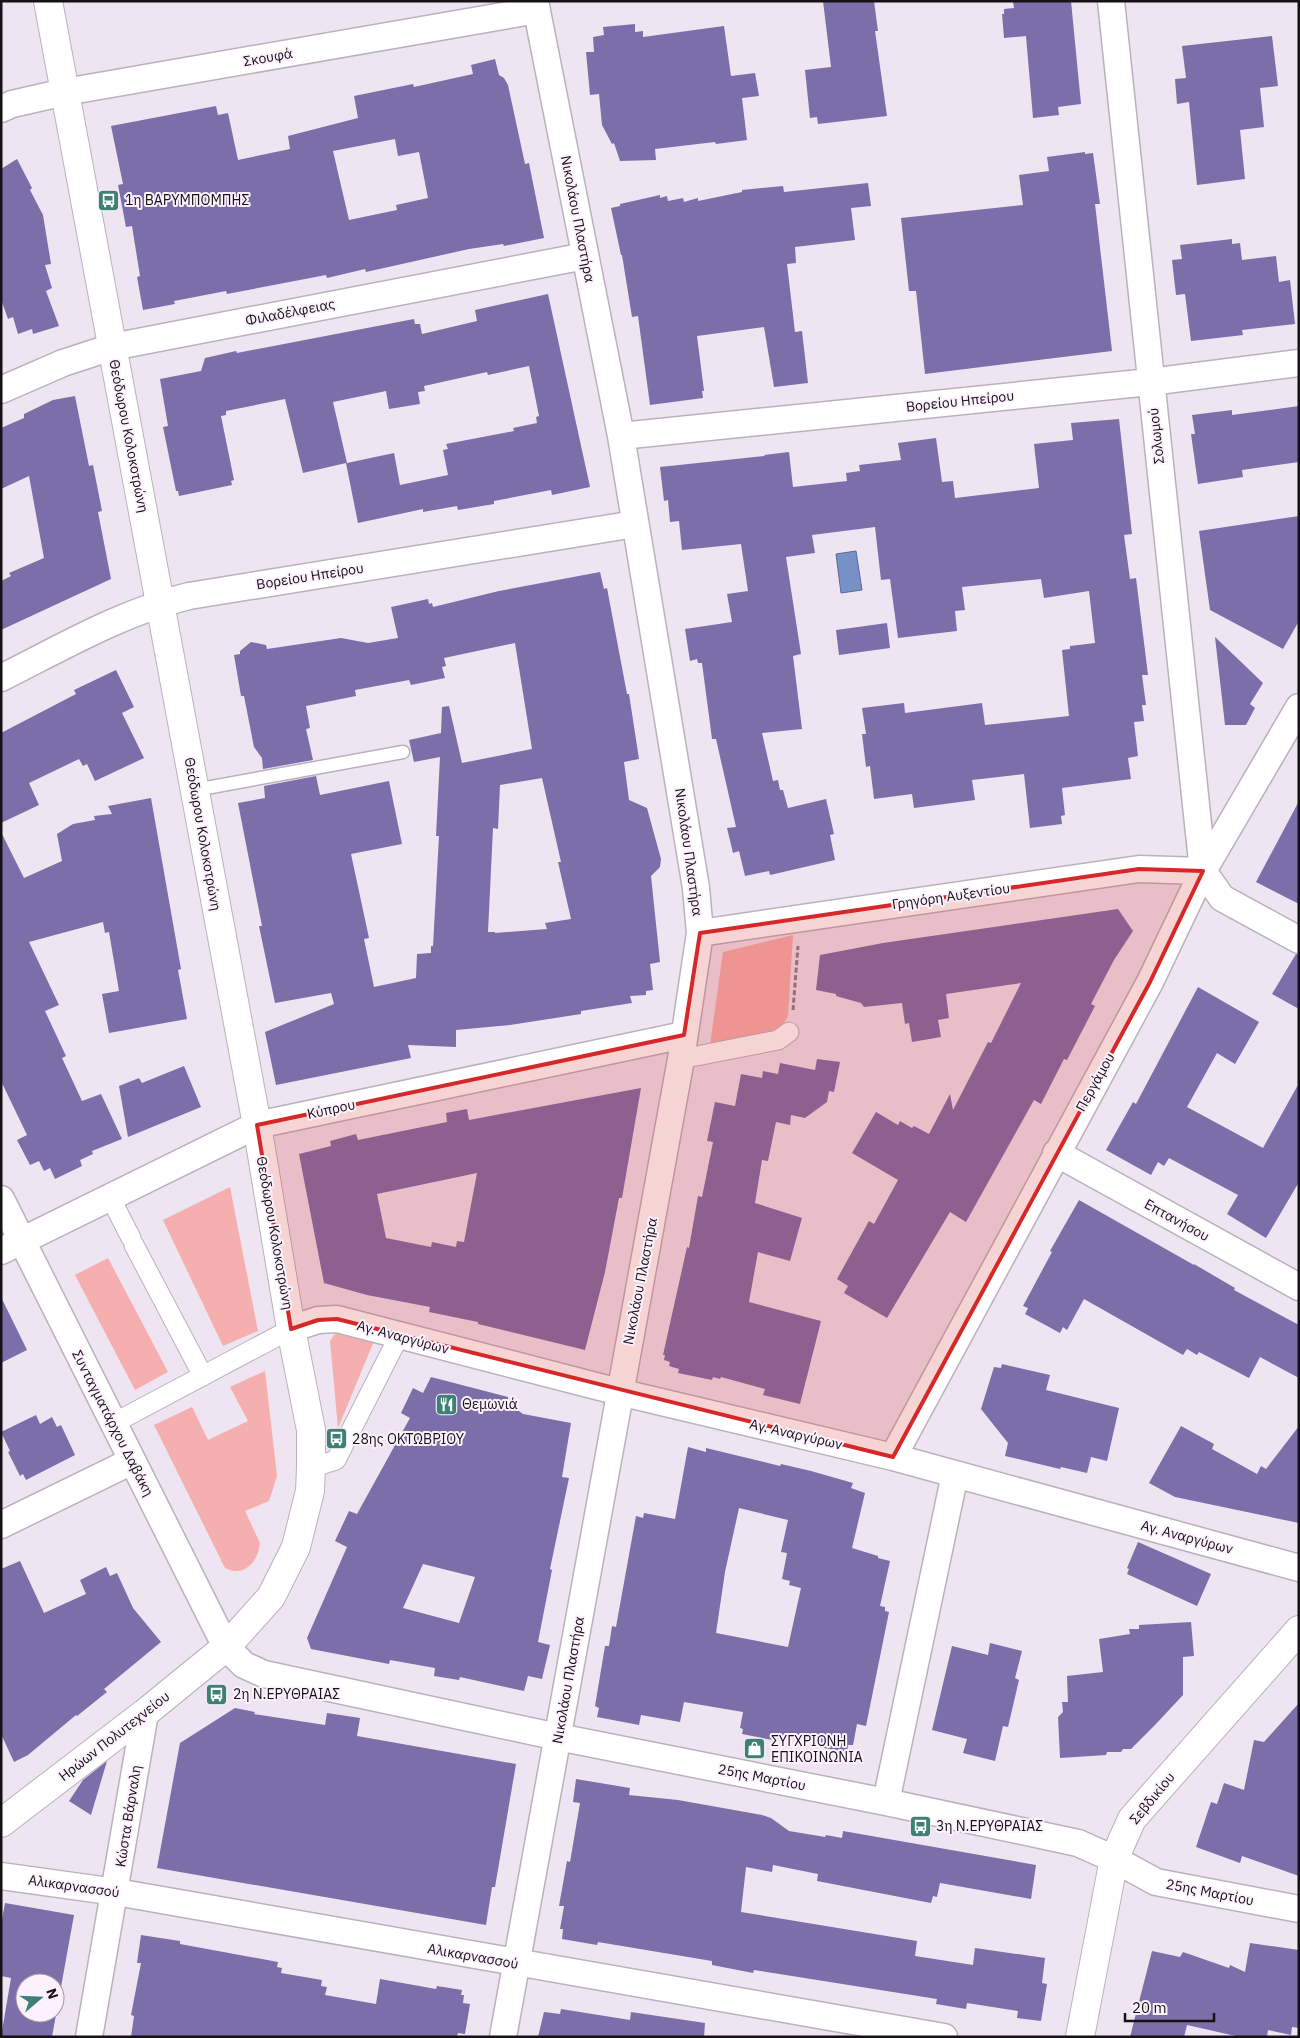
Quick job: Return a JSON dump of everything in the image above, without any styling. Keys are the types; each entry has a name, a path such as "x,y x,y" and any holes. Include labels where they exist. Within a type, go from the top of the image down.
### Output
{"street":[{"name":"Θεόδωρου Κολοκοτρώνη","path":"48,1 257,1125 291,1329 311,1430 310,1491 296,1547 271,1597 226,1647"},
{"name":"Σολωμού","path":"1111,1 1203,871"},
{"name":"Σκουφά","path":"1,109 12,104 65,92 536,6"},
{"name":"Νικολάου Πλαστήρα","path":"503,2037 683,1047 700,933 696,888 621,436 536,6"},
{"name":"Φιλαδέλφειας","path":"1,390 63,364 112,347 585,256"},
{"name":"Βορείου Ηπείρου","path":"621,436 1150,382 1299,363"},
{"name":"Βορείου Ηπείρου","path":"1,678 125,616 160,603 189,596 635,524"},
{"name":"Περγάμου","path":"893,1457 1150,982 1203,871 1299,707"},
{"name":"Γρηγόρη Αυξεντίου","path":"700,933 1139,869 1203,871"},
{"path":"1203,871 1222,898 1299,940"},
{"path":"683,1047 778,1040 789,1032"},
{"name":"Κύπρου","path":"12,1245 257,1125 683,1047"},
{"name":"Επτανήσου","path":"1056,1153 1299,1287"},
{"path":"110,1197 203,1376"},
{"name":"Συνταγματάρχου Δαβάκη","path":"1,1199 12,1245 114,1423 226,1647"},
{"name":"Αγ. Αναργύρων","path":"291,1329 318,1320 336,1319 619,1392 893,1457 1299,1568"},
{"path":"114,1423 291,1329"},
{"path":"311,1468 336,1460 398,1336"},
{"path":"1,1525 132,1461"},
{"path":"886,1802 955,1474"},
{"name":"Σεβδικίου","path":"1080,2037 1114,1859 1132,1819 1295,1639"},
{"name":"25ης Μαρτίου","path":"226,1647 244,1664 264,1674 558,1737 886,1802 1078,1844 1114,1859 1156,1882 1299,1909"},
{"name":"Ηρώων Πολυτεχνείου","path":"1,1823 146,1713 226,1647"},
{"name":"Κώστα Βάρναλη","path":"89,2037 146,1713"},
{"name":"Αλικαρνασσού","path":"1,1876 116,1892 516,1964 944,2037"}],"lane":[{"path":"195,790 403,752"}],"path":[{"path":"789,1032 792,1019 800,918"}],"highlighted area":[{"path":"1139,869 1203,871 1150,982 893,1457 337,1319 318,1320 291,1329 257,1125 684,1035 700,933"}],"shaded area":[{"path":"793,935 788,1016 783,1024 775,1030 754,1038 710,1045 723,952"},
{"path":"230,1187 258,1331 223,1346 163,1220"},
{"path":"108,1258 168,1372 135,1390 75,1275"},
{"path":"341,1332 374,1341 338,1428 330,1341 334,1335"},
{"path":"265,1371 277,1476 269,1501 245,1511 260,1543 259,1550 249,1566 238,1571 232,1571 225,1568 154,1425 192,1407 208,1440 248,1421 230,1387"}],"water":[{"path":"856,551 862,590 841,593 836,554"}],"building":[{"path":"823,1 874,1 878,31 875,31 887,116 818,124 817,117 810,118 805,70 831,67"},
{"path":"1013,1 1071,1 1081,104 1058,107 1059,115 1033,118 1026,36 1004,38 1002,14 1004,14 1004,9 1014,8"},
{"path":"635,24 635,32 643,31 643,37 724,26 731,76 755,73 759,96 742,98 747,140 655,149 656,160 620,161 614,143 612,144 602,125 599,94 590,95 586,52 594,52 593,37 604,35 603,27"},
{"path":"1272,36 1278,86 1260,88 1264,127 1240,130 1245,179 1197,185 1189,102 1177,104 1175,79 1186,78 1182,46"},
{"path":"495,59 499,75 504,78 508,85 525,164 529,163 544,238 504,246 503,244 469,249 366,272 365,269 327,278 326,275 227,294 226,291 174,301 175,304 143,310 137,277 140,276 132,226 126,227 118,185 123,184 111,126 216,106 218,115 228,113 238,160 290,149 288,136 358,118 354,96 413,84 414,87 473,74 471,65","holes":["395,139 398,156 419,152 428,198 396,205 397,210 349,220 333,151"]},
{"path":"1085,152 1085,154 1093,153 1100,204 1095,204 1112,351 925,374 916,291 909,291 901,218 1023,205 1019,175 1049,171 1047,157"},
{"path":"17,159 43,215 51,264 45,265 52,288 46,291 59,326 33,334 32,329 18,334 13,317 8,319 1,299 1,169"},
{"path":"868,183 871,206 851,208 855,240 795,247 796,263 787,264 795,332 802,331 808,383 774,387 764,327 697,336 704,391 702,391 703,398 650,405 638,316 632,317 622,255 611,208 620,206 620,204 660,195 660,198 667,196 668,201 683,198 684,202 698,198 698,201 742,192 742,190 783,186 784,192"},
{"path":"1232,239 1232,244 1240,243 1242,260 1276,256 1279,282 1290,280 1295,324 1242,330 1243,335 1191,341 1185,294 1176,295 1172,260 1182,259 1180,245"},
{"path":"548,294 590,487 552,495 551,490 494,501 494,504 458,510 457,506 423,512 423,509 358,523 346,463 303,473 285,399 226,411 226,415 221,416 234,480 231,481 232,485 179,496 178,491 176,491 163,427 168,426 160,379 201,371 205,358 414,319 415,324 420,324 422,334 477,321 475,310","holes":["529,366 539,416 536,417 537,423 513,428 514,431 446,444 448,449 443,450 448,475 400,485 394,453 347,463 333,402 386,391 389,409 420,404 418,392 425,391 424,386 487,372 488,375"]},
{"path":"75,396 89,466 93,465 102,511 98,512 111,579 1,630 1,581 11,576 9,573 44,558 29,476 1,489 1,428 24,418 24,414 53,400"},
{"path":"1299,406 1299,462 1242,470 1243,477 1198,484 1191,434 1195,434 1192,415 1232,410 1232,415"},
{"path":"1119,419 1132,534 1124,535 1130,579 1136,578 1148,675 1142,675 1146,705 1142,705 1144,721 1134,722 1138,756 1128,758 1131,779 1062,788 1065,815 1061,816 1062,824 1030,828 1024,774 972,780 975,800 914,808 912,794 874,799 870,766 866,767 862,734 866,734 862,708 904,703 905,713 982,703 985,725 1069,716 1062,650 1070,649 1070,646 1095,643 1089,591 1044,598 1041,579 962,587 965,610 955,611 957,631 898,638 890,579 881,580 875,527 812,535 815,553 786,557 801,654 793,656 802,729 762,733 773,781 778,780 788,808 826,799 834,834 830,835 835,860 770,875 769,871 745,876 739,851 733,853 727,828 736,827 716,739 712,739 702,663 698,663 697,659 690,661 685,629 732,622 727,594 748,591 741,544 682,550 679,521 670,522 668,500 664,501 660,467 789,452 793,487 847,481 846,473 860,471 859,465 901,460 898,443 936,438 942,482 953,481 955,498 1039,488 1034,444 1073,440 1071,423"},
{"path":"1299,516 1299,621 1283,649 1210,610 1199,531"},
{"path":"600,572 604,589 607,588 627,694 629,694 639,759 624,762 629,800 647,808 661,859 660,867 651,876 660,962 650,964 653,990 646,991 646,995 630,996 632,1003 581,1011 581,1014 510,1025 456,1030 456,1047 408,1045 411,1058 276,1085 265,1032 334,1004 331,993 275,1003 259,926 262,926 238,803 265,798 264,786 316,776 320,795 389,781 402,844 351,854 369,938 364,939 374,987 416,978 417,954 431,953 431,946 433,946 439,836 436,836 440,757 414,762 409,740 441,733 442,707 449,706 462,763 532,749 515,643 444,658 446,666 442,667 445,678 411,685 409,680 355,690 356,696 306,706 310,728 306,729 313,760 263,769 262,758 254,747 244,696 241,696 234,655 240,654 240,651 251,642 266,645 267,649 341,638 368,643 398,638 391,607 428,599 429,604 432,603 433,607 499,591","holes":["542,778 561,862 558,862 571,919 545,923 547,929 488,932 493,828 498,829 500,785"]},
{"path":"887,623 890,648 839,655 836,630"},
{"path":"1215,637 1263,683 1250,704 1255,708 1246,725 1225,725"},
{"path":"116,670 134,707 122,713 144,758 95,781 87,764 83,766 79,759 29,783 39,805 1,823 1,733 76,694 74,690"},
{"path":"151,798 181,969 178,970 187,1019 109,1033 102,994 119,991 109,932 105,933 103,922 29,942 59,1005 45,1011 66,1056 62,1058 82,1101 101,1094 122,1139 92,1151 93,1154 80,1160 82,1166 55,1179 50,1168 44,1171 39,1161 30,1165 17,1140 27,1135 1,1081 1,832 24,878 62,861 57,834 73,824 95,820 94,816 112,814 108,806"},
{"path":"1299,801 1299,904 1256,882"},
{"path":"1118,909 1133,931 1114,960 1091,1004 1095,1006 1067,1060 1064,1059 1041,1104 1034,1100 966,1222 950,1212 887,1318 844,1293 848,1286 837,1279 869,1221 874,1224 898,1180 852,1153 876,1112 898,1125 900,1121 929,1134 950,1094 953,1110 988,1042 991,1043 1021,983 946,994 949,1018 938,1020 941,1037 912,1042 909,1023 905,1024 902,1003 864,1007 861,1003 836,996 836,994 816,990 820,955 883,943"},
{"path":"1296,954 1299,955 1299,1009 1272,994"},
{"path":"1198,987 1259,1022 1235,1064 1217,1053 1187,1107 1263,1148 1299,1083 1299,1182 1266,1238 1227,1214 1238,1195 1169,1158 1164,1166 1158,1162 1151,1175 1106,1150 1133,1102 1136,1104"},
{"path":"817,1059 840,1062 834,1092 829,1091 827,1102 805,1118 791,1115 790,1125 776,1122 768,1161 762,1160 755,1203 802,1218 790,1261 758,1252 749,1302 821,1321 800,1404 763,1395 765,1389 721,1377 720,1379 713,1377 712,1380 678,1373 679,1369 669,1366 670,1362 664,1360 665,1355 663,1355 687,1247 689,1248 698,1196 702,1197 713,1142 707,1141 715,1102 735,1106 741,1074 762,1078 763,1071 778,1074 780,1063 815,1070"},
{"path":"184,1066 201,1107 128,1137 119,1086 139,1078 142,1083"},
{"path":"641,1088 622,1198 619,1198 605,1272 585,1350 478,1324 478,1322 429,1312 430,1307 367,1295 324,1283 299,1154 331,1146 330,1141 356,1134 358,1140 447,1122 446,1113 467,1109 469,1120","holes":["477,1173 464,1242 457,1241 456,1247 432,1242 431,1247 386,1238 377,1194"]},
{"path":"1079,1200 1194,1264 1235,1288 1234,1290 1299,1325 1299,1378 1260,1357 1249,1378 1199,1352 1197,1355 1187,1349 1183,1355 1084,1299 1067,1330 1063,1327 1060,1333 1025,1314 1028,1308 1023,1306 1052,1252 1050,1251"},
{"path":"1,1297 27,1350 1,1363"},
{"path":"1002,1364 1050,1375 1046,1390 1119,1408 1107,1461 1091,1457 1087,1473 1061,1467 1060,1469 1005,1456 1008,1443 981,1409 994,1367 1001,1368"},
{"path":"431,1377 508,1397 508,1403 523,1414 571,1423 562,1477 569,1478 550,1569 552,1570 538,1642 550,1645 542,1679 528,1676 524,1691 460,1677 459,1680 434,1676 435,1668 390,1660 389,1664 311,1649 307,1638 347,1547 335,1541 349,1511 357,1514 410,1418 401,1413 413,1388 423,1393","holes":["423,1564 475,1577 459,1623 403,1608"]},
{"path":"36,1415 40,1424 52,1417 57,1427 61,1425 75,1455 26,1480 23,1474 20,1476 8,1452 10,1451 1,1432"},
{"path":"1181,1426 1214,1444 1212,1449 1257,1474 1261,1466 1266,1469 1299,1426 1299,1523 1175,1497 1149,1483"},
{"path":"688,1447 706,1452 706,1448 780,1466 781,1464 811,1471 853,1483 851,1488 865,1493 852,1548 890,1561 880,1606 885,1607 885,1611 889,1612 866,1726 857,1724 853,1745 848,1745 847,1752 824,1748 825,1743 779,1736 778,1741 742,1734 743,1729 740,1728 743,1712 684,1702 680,1722 641,1715 639,1725 597,1717 599,1708 595,1706 605,1646 609,1646 612,1626 616,1627 636,1516 643,1518 644,1513 675,1519","holes":["739,1508 788,1520 781,1552 787,1553 782,1579 790,1581 789,1585 801,1588 788,1647 716,1633 725,1572"]},
{"path":"1138,1542 1211,1574 1197,1606 1127,1574 1129,1569 1127,1568"},
{"path":"20,1561 44,1613 86,1594 80,1580 106,1567 110,1576 117,1573 133,1608 161,1642 104,1689 107,1692 28,1755 14,1762 1,1734 1,1569"},
{"path":"1191,1622 1194,1656 1183,1657 1183,1695 1155,1725 1131,1749 1123,1749 1121,1752 1107,1752 1106,1755 1060,1758 1058,1717 1063,1712 1062,1702 1068,1702 1067,1676 1103,1672 1099,1639 1130,1634 1129,1629 1139,1629 1139,1625"},
{"path":"990,1643 1022,1651 1015,1678 1019,1680 1008,1727 1003,1726 995,1761 963,1753 967,1739 932,1730 952,1646 988,1655"},
{"path":"1299,1703 1299,1876 1242,1856 1240,1863 1196,1847 1211,1802 1217,1804 1224,1783 1244,1790 1254,1740 1264,1742"},
{"path":"235,1708 255,1712 254,1714 325,1725 327,1713 360,1718 357,1736 516,1764 495,1887 492,1887 486,1925 157,1868 180,1743"},
{"path":"107,1761 91,1815 69,1801 83,1780"},
{"path":"576,1779 630,1788 629,1795 678,1800 762,1815 771,1818 789,1831 842,1838 843,1831 1036,1865 1031,1899 940,1883 937,1897 933,1896 931,1903 817,1881 818,1874 773,1865 772,1872 746,1867 741,1912 917,1941 915,1956 973,1965 975,1948 1045,1958 1042,1983 1047,1984 1041,2021 1017,2018 1018,2011 967,2003 966,2009 936,2004 937,1999 754,1970 753,1973 712,1965 712,1961 598,1942 597,1945 562,1939 563,1929 560,1929 564,1906 559,1906 567,1861 570,1862 580,1803 573,1802"},
{"path":"5,1903 74,1915 64,1973 15,1973 15,2023 55,2023 52,2037 1,2037 11,1978 1,1976 1,1925"},
{"path":"141,1935 180,1941 180,1944 278,1962 277,1967 282,1968 281,1973 322,1980 321,1986 327,1987 325,1995 376,2004 380,1979 436,1989 437,1986 462,1990 461,1995 464,1995 463,2003 470,2004 465,2034 458,2033 457,2037 131,2037 134,2016 131,2015 141,1963 137,1963"},
{"path":"1250,1943 1299,1950 1299,2028 1292,2027 1291,2035 1268,2030 1267,2037 1240,2037 1187,2025 1184,2037 1130,2037 1152,1951 1180,1957 1183,1952 1229,1968 1230,1965 1245,1972"},
{"path":"561,2009 630,2020 631,2012 705,2023 704,2037 538,2037 544,2012 560,2014"}],"place":[{"name":"1η ΒΑΡΥΜΠΟΜΠΗΣ","path":"109,200"},
{"name":"Θεμωνιά","path":"446,1404"},
{"name":"28ης ΟΚΤΩΒΡΙΟΥ","path":"336,1439"},
{"name":"2η Ν.ΕΡΥΘΡΑΙΑΣ","path":"217,1694"},
{"name":"ΣΥΓΧΡΙΟΝΗ ΕΠΙΚΟΙΝΩΝΙΑ","path":"755,1749"},
{"name":"3η Ν.ΕΡΥΘΡΑΙΑΣ","path":"920,1826"}]}
